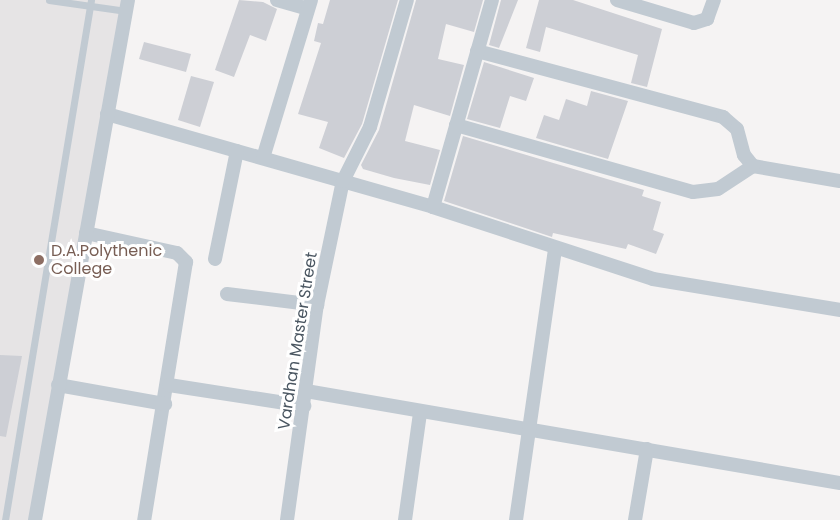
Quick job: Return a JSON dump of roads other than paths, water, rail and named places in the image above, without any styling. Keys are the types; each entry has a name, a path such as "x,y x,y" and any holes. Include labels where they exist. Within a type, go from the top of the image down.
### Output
{"street":[{"path":"263,158 310,4 277,0"},
{"name":"Vardhan Master Street","path":"287,520 317,305 343,181 370,127 407,0"},
{"path":"433,207 492,0"},
{"path":"622,1 694,23 707,19 714,0"},
{"path":"35,520 127,6"},
{"path":"477,51 723,117 737,129 744,156 753,166 840,181"},
{"path":"107,114 433,207 555,248 688,287 777,297 840,310"},
{"path":"456,125 693,192 718,189 753,166"},
{"path":"215,259 237,151"},
{"path":"86,233 183,257 187,268 169,385 144,520"},
{"path":"516,520 555,248"},
{"path":"227,294 317,305"},
{"path":"58,385 165,404"},
{"path":"169,385 304,406"},
{"path":"306,391 530,432 647,449 840,483"},
{"path":"405,520 420,413"},
{"path":"635,520 647,449"}],"lane":[{"path":"49,0 127,6"},
{"path":"5,520 91,3"}],"place":[{"name":"D.A.Polythenic College","path":"39,260"}]}
